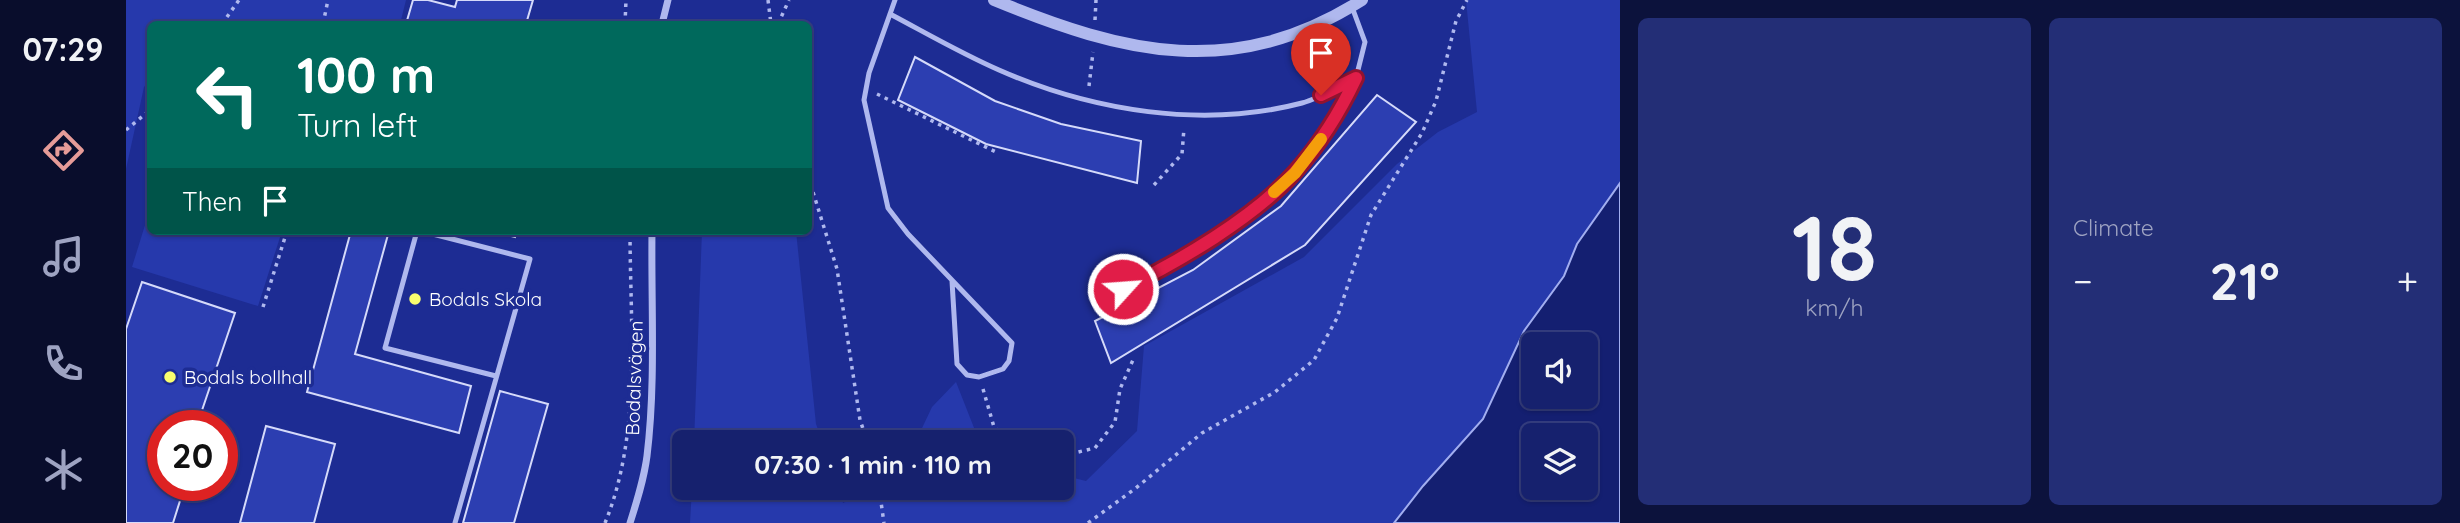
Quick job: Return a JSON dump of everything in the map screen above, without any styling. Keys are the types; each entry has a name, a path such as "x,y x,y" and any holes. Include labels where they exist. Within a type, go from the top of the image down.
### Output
{"street":[{"path":"663,21 668,0"},
{"path":"994,0 1095,37 1141,48 1173,51 1208,51 1279,39 1309,29 1357,3"},
{"name":"Bodalsvägen","path":"630,523 641,488 648,443 652,235"}],"lane":[{"path":"895,0 869,73 864,100 888,208 908,234 1012,342 1009,361 1003,369 979,376 967,375 957,365 952,281"},
{"path":"1123,289 1171,265 1267,199 1295,173 1339,114 1356,78 1365,41 1357,3"},
{"path":"890,14 1000,71 1088,102 1185,115 1233,114 1304,103 1356,78"},
{"path":"418,235 386,348 496,376"},
{"path":"435,235 530,259 455,523"}],"path":[{"path":"224,21 239,0"},
{"path":"324,21 328,0"},
{"path":"625,21 626,0"},
{"path":"768,0 771,21"},
{"path":"779,21 789,0"},
{"path":"1088,523 1136,488 1202,433 1275,392 1314,360 1337,318 1371,215 1422,133 1436,101 1456,22 1467,0"},
{"path":"866,88 998,153"},
{"path":"126,130 147,112"},
{"path":"1154,185 1182,154 1185,115"},
{"path":"812,189 837,269 863,430"},
{"path":"263,307 286,235"},
{"path":"605,523 620,479 628,441 631,235"},
{"path":"1074,453 1095,448 1115,422 1120,389 1133,360"},
{"path":"979,376 998,430"},
{"path":"881,500 884,523"}],"shaded area":[{"path":"126,0 406,0 401,21 147,21 147,84 126,169"},
{"path":"1466,0 1620,0 1620,183 1577,244 1564,276 1521,332 1521,337 1483,419 1394,523 690,523 691,500 842,500 843,503 850,500 1074,500 1074,478 1086,481 1137,431 1144,346 1304,257 1397,164 1438,132 1477,112"},
{"path":"1620,183 1620,523 1394,523 1483,419 1521,337 1521,409 1598,409 1598,332 1524,332 1564,276 1577,244"},
{"path":"147,219 147,235 281,235 258,306 132,267"},
{"path":"702,235 796,235 818,430 694,430"},
{"path":"956,382 975,430 921,430 932,407"}],"building":[{"path":"413,0 428,0 455,7 457,0 533,0 527,21 407,21"},
{"path":"915,57 995,101 1061,124 1141,141 1137,183 986,144 898,100"},
{"path":"1377,95 1416,122 1305,245 1111,363 1095,321 1193,270 1281,206"},
{"name":"Bodals Skola","path":"350,235 388,235 355,354 471,386 459,433 307,392"},
{"name":"Bodals bollhall","path":"142,282 235,313 202,410 147,410 147,501 180,501 173,523 126,523 126,329"},
{"path":"500,391 548,404 514,523 463,523"},
{"path":"266,426 335,444 314,523 240,523"}],"slow traffic":[{"path":"1274,192 1295,173 1321,139"}],"place":[{"name":"Bodals Skola","path":"415,299"},
{"name":"Bodals bollhall","path":"170,377"}],"route":[{"path":"1123,289 1171,265 1257,207 1295,173 1339,114 1356,78 1321,95"}]}
